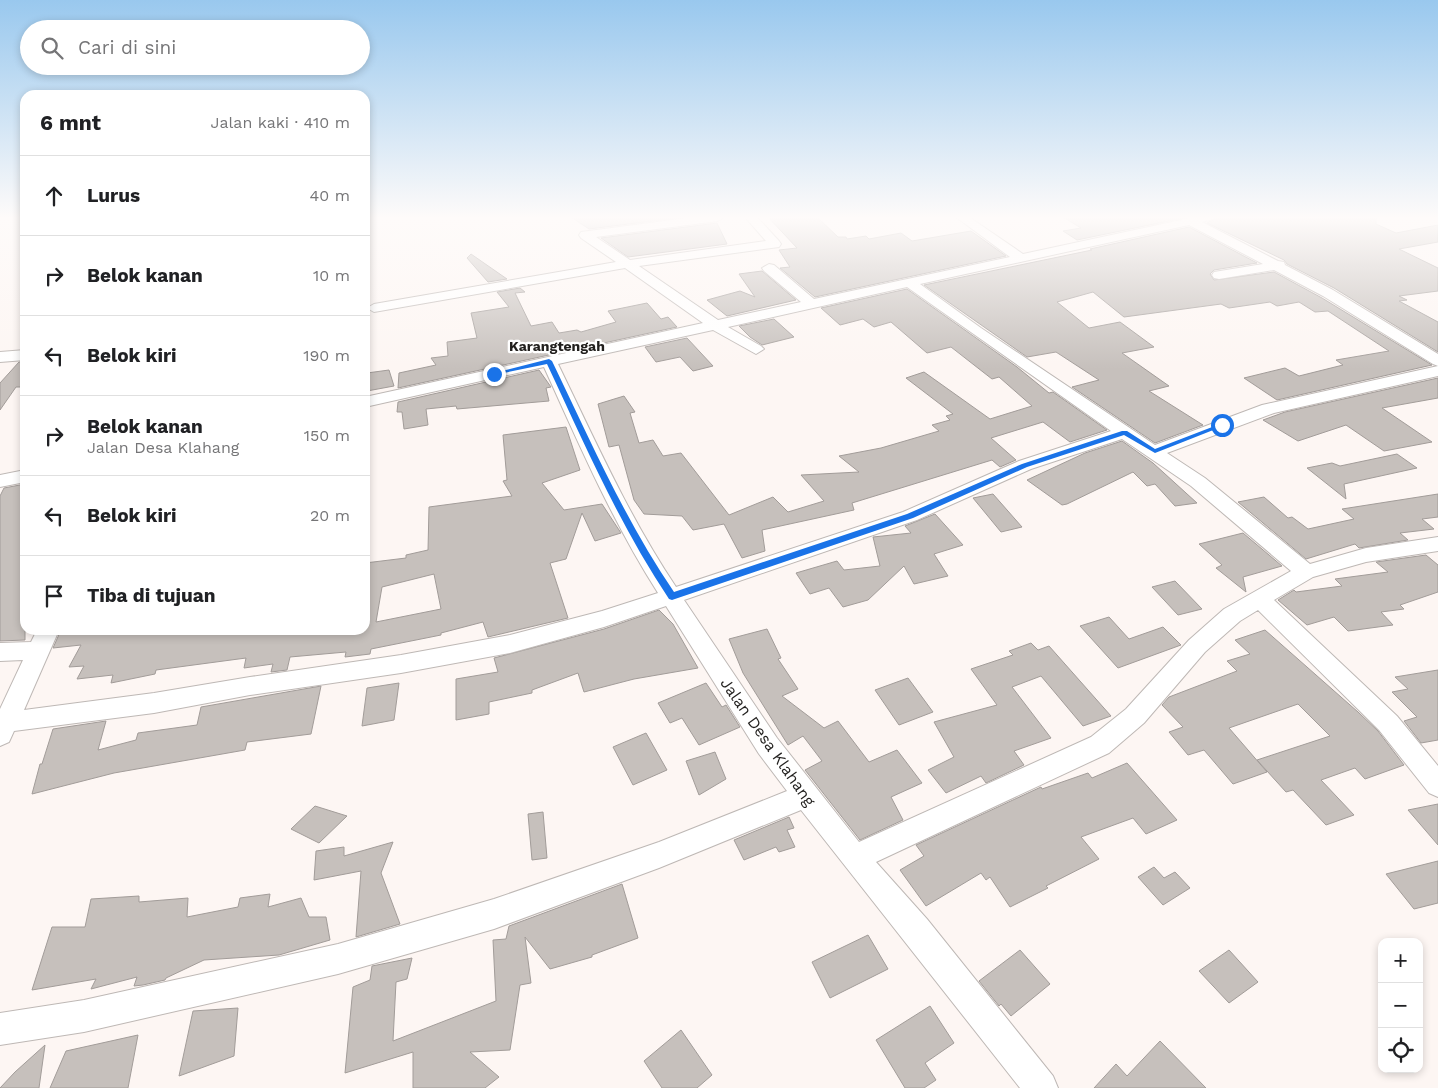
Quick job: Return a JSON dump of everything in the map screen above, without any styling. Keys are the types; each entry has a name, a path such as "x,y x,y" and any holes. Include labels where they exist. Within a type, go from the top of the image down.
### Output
{"street":[{"path":"374,308 606,268"},
{"path":"633,268 715,325 756,349"},
{"path":"769,268 810,303"},
{"path":"370,401 977,268"},
{"path":"1220,275 1263,268"},
{"path":"1284,268 1328,292 1438,361"},
{"path":"910,283 976,331 1155,451 1242,517 1306,572"},
{"path":"0,357 20,355"},
{"name":"Jalan Desa Klahang","path":"549,361 616,504 642,552 768,746 854,858 916,930 1041,1088"},
{"path":"1155,451 1268,409 1341,391 1438,371"},
{"path":"3,728 154,704 259,684 420,661 510,644 604,619 910,516 1024,465 1125,432"},
{"path":"0,481 20,477"},
{"path":"854,858 1100,745 1135,716 1196,646 1232,615 1306,572 1366,555 1438,544"},
{"path":"1260,599 1388,723 1438,785"},
{"path":"3,728 43,640"},
{"path":"0,652 43,640"},
{"path":"0,1029 84,1016 338,959 485,916 659,855 806,796"}],"building":[{"path":"476,268 491,268 507,279 488,282"},
{"path":"780,268 782,268 951,268 815,297"},
{"path":"1007,268 1228,268 1214,270 1210,274 1214,280 1274,272 1322,298 1432,365 1277,400 1244,378 1285,368 1299,376 1343,365 1336,360 1389,351 1328,311 1315,312 1299,302 1277,306 1270,302 1229,308 1221,304 1124,317 1093,292 1057,302 1089,328 1120,322 1154,347 1122,353 1169,386 1149,391 1203,425 1155,443 1072,387 1099,380 1056,352 1027,357 924,285"},
{"path":"1294,268 1438,268 1438,291 1399,296 1407,300 1399,301 1438,322 1438,352 1334,288"},
{"path":"762,271 796,300 727,316 707,300 740,291 755,297 739,274"},
{"path":"520,288 525,292 515,293 531,326 552,322 559,333 577,330 581,332 616,322 608,311 647,303 661,319 668,317 677,327 398,388 399,373 436,365 431,358 448,356 447,342 477,338 471,313 509,307 497,292"},
{"path":"907,289 1017,367 1049,393 1053,392 1107,430 1070,442 1043,422 991,438 1016,460 1000,467 992,460 852,503 854,510 762,530 765,551 742,558 724,524 693,530 682,516 644,514 634,500 619,445 609,447 598,404 624,396 635,412 630,413 639,443 653,440 663,456 681,453 729,515 773,497 788,512 824,501 801,475 859,472 839,456 881,448 939,431 932,425 950,420 946,416 953,414 906,378 924,372 990,419 1032,406 999,377 992,379 951,347 927,353 891,322 874,327 863,319 840,325 821,308"},
{"path":"774,319 794,337 762,345 739,326"},
{"path":"687,338 713,366 693,371 680,357 656,362 645,347"},
{"path":"20,362 20,387 16,387 0,410 0,383"},
{"path":"389,370 394,386 370,390 370,373"},
{"path":"539,370 551,387 546,388 549,401 457,409 456,406 426,409 428,425 404,429 402,412 397,412 398,402"},
{"path":"1438,378 1438,398 1382,408 1432,442 1384,451 1346,425 1298,441 1263,420 1285,412"},
{"path":"566,427 580,470 542,483 564,510 602,504 621,533 595,541 582,513 566,559 550,563 568,618 488,637 483,622 441,633 441,635 371,649 370,654 345,657 346,652 290,657 287,670 271,672 273,664 244,668 246,658 156,670 155,674 111,683 113,675 77,679 84,666 69,667 81,645 53,648 59,635 370,635 370,562 406,558 406,555 428,550 429,507 512,496 503,481 507,480 503,435","holes":["434,574 441,609 376,622 382,587"]},
{"path":"1122,441 1153,463 1197,503 1175,506 1155,484 1147,486 1133,472 1062,505 1027,480 1085,453"},
{"path":"1397,454 1417,468 1344,484 1346,499 1307,468 1332,463 1340,466"},
{"path":"20,485 20,635 25,635 25,640 0,641 0,496 4,488"},
{"path":"993,494 1022,527 1001,532 973,498"},
{"path":"1438,494 1438,517 1422,519 1434,529 1400,533 1408,540 1359,548 1355,544 1306,559 1238,502 1264,497 1288,518 1292,517 1308,529 1354,519 1342,509"},
{"path":"935,514 963,545 934,554 948,576 914,584 904,566 868,600 843,607 829,588 810,594 796,573 837,561 844,570 880,566 873,537 911,533 905,526"},
{"path":"1243,533 1282,566 1243,577 1246,592 1216,568 1222,565 1199,544"},
{"path":"1426,555 1438,565 1438,592 1400,605 1404,609 1381,612 1393,625 1348,631 1334,617 1307,625 1278,600 1294,590 1296,592 1342,586 1335,579 1388,572 1376,562"},
{"path":"1175,581 1202,609 1178,615 1152,587"},
{"path":"659,610 673,624 698,668 634,679 584,692 578,673 532,690 532,693 489,702 489,714 456,720 456,679 498,672 494,658 604,629"},
{"path":"1109,617 1129,639 1163,627 1181,645 1118,668 1080,626"},
{"path":"767,629 781,658 778,659 798,689 782,696 824,728 838,721 869,762 897,750 922,783 891,797 903,820 860,840 805,770 822,761 803,736 788,745 743,673 729,639"},
{"path":"1265,630 1378,731 1404,765 1365,779 1355,768 1321,780 1354,815 1326,825 1293,790 1286,792 1257,760 1330,736 1298,704 1229,728 1267,772 1233,784 1204,750 1188,755 1169,732 1183,727 1162,705 1169,697 1237,671 1227,661 1250,654 1235,640"},
{"path":"1031,643 1038,650 1049,646 1111,716 1083,726 1041,676 1012,687 1051,738 1014,751 1024,765 986,783 981,776 946,793 928,770 954,757 934,722 997,705 971,669 1013,655 1009,651"},
{"path":"1438,670 1438,740 1421,743 1404,721 1417,717 1392,692 1408,689 1395,677"},
{"path":"908,678 933,712 899,725 875,690"},
{"path":"399,683 394,720 362,726 367,688"},
{"path":"706,683 722,707 726,705 740,727 699,745 682,718 670,723 658,703"},
{"path":"321,686 311,734 247,742 245,750 114,773 32,794 40,764 42,764 53,729 106,721 98,750 136,740 138,733 197,725 201,707"},
{"path":"646,733 667,770 633,785 613,747"},
{"path":"715,752 726,779 699,795 686,761"},
{"path":"1127,763 1177,820 1146,834 1133,818 1081,837 1099,859 1010,907 990,877 986,880 981,873 926,906 900,870 924,856 916,845 1041,787 1042,789 1088,773 1092,778"},
{"path":"1438,804 1438,845 1408,810"},
{"path":"315,806 347,816 319,843 291,829"},
{"path":"543,812 547,858 532,860 528,814"},
{"path":"789,817 794,828 787,830 795,847 779,852 776,847 744,860 734,840"},
{"path":"393,842 381,873 400,924 356,937 361,871 314,880 316,851 344,847 344,856"},
{"path":"1438,861 1438,903 1414,909 1386,874"},
{"path":"1154,867 1164,878 1175,872 1190,888 1163,905 1138,877"},
{"path":"622,884 638,938 592,955 592,957 550,969 525,937 531,983 520,985 510,1050 470,1052 499,1077 485,1088 413,1088 413,1052 345,1073 353,987 370,980 372,966 412,958 407,979 396,982 393,1041 496,1001 493,940 506,939 509,926"},
{"path":"270,894 268,907 301,898 309,917 326,917 330,940 279,955 204,960 165,980 143,985 134,986 137,977 91,989 96,979 32,990 52,927 85,927 91,899 139,896 139,902 188,898 187,917 238,907 240,898"},
{"path":"868,935 888,969 830,998 812,962"},
{"path":"1020,950 1050,984 1011,1016 1001,1004 999,1006 979,981"},
{"path":"1229,950 1258,982 1229,1003 1199,971"},
{"path":"930,1006 954,1043 925,1063 936,1080 924,1088 905,1088 876,1040"},
{"path":"238,1008 234,1056 179,1076 193,1011"},
{"path":"681,1030 712,1075 697,1088 662,1088 644,1061"},
{"path":"138,1035 128,1088 50,1088 66,1051"},
{"path":"1160,1041 1206,1088 1094,1088 1116,1064 1127,1076"},
{"path":"45,1045 39,1088 0,1088 15,1072"}],"district":[{"name":"Karangtengah","path":"557,346"}],"route":[{"path":"494,374 549,361 612,495 642,552 672,596 910,516 1024,465 1096,441 1125,432 1155,451 1222,425"}]}
